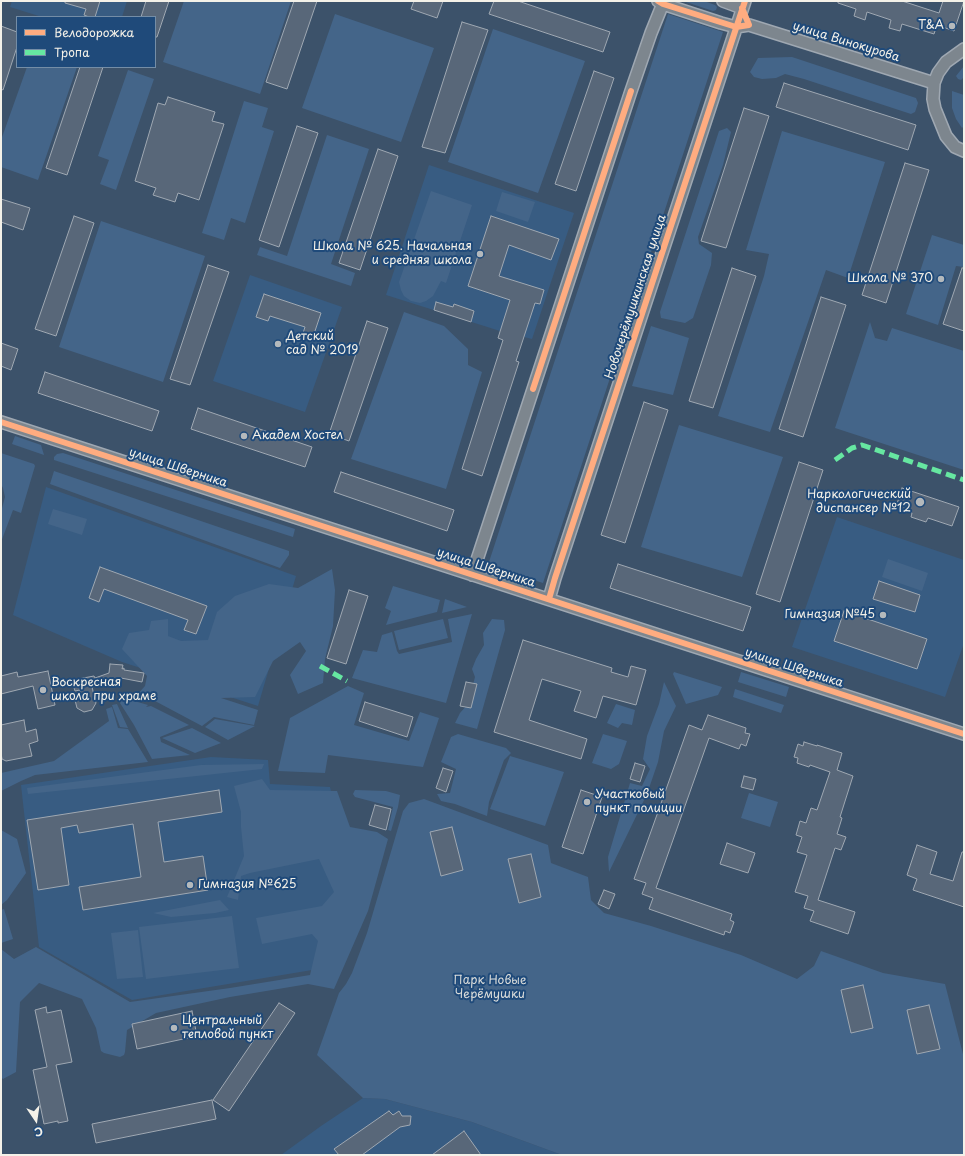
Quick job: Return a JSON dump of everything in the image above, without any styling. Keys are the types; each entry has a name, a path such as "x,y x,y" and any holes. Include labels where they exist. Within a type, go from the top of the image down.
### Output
{"street":[{"path":"723,1 743,4 749,25"},
{"path":"472,574 631,91 662,2"},
{"name":"улица Винокурова","path":"662,2 736,27 749,25 934,83"},
{"name":"Новочерёмушкинская улица","path":"549,599 743,4"},
{"path":"964,49 946,62 938,73 934,83 933,99 935,109 946,136 955,147 964,151"},
{"name":"улица Шверника","path":"1,422 964,734"}],"shaded area":[{"path":"12,1 127,1 122,16 39,16 10,7"},
{"name":"Школа № 625. Начальная и средняя школа","path":"429,165 574,213 532,339 524,337 521,346 498,338 500,331 386,295"},
{"name":"Детский сад № 2019","path":"250,275 342,307 305,412 213,381"},
{"path":"46,487 296,576 258,706 122,662 13,615"},
{"name":"Гимназия №45","path":"837,517 964,560 964,643 945,697 792,647"},
{"name":"Гимназия №625","path":"211,757 268,760 270,784 330,787 345,850 324,968 132,1000 39,947 21,785"},
{"path":"363,1098 385,1099 472,1122 562,1155 281,1155"}],"green space":[{"path":"184,1 291,1 260,94 163,62"},
{"path":"683,1 704,1 717,7 716,10 713,11"},
{"path":"335,14 434,48 401,142 302,108"},
{"path":"668,14 723,32 543,583 488,565"},
{"path":"493,29 585,61 538,193 448,162"},
{"path":"792,57 916,98 918,103 915,112 911,114 785,74 776,78 762,79 754,77 750,72 758,58"},
{"path":"964,66 964,77 961,80 958,79 956,76"},
{"path":"27,68 77,68 38,180 1,167 1,140"},
{"path":"128,70 154,79 116,190 100,184 109,160 98,156"},
{"path":"952,91 964,95 964,126 962,128 956,119 952,108"},
{"path":"244,101 268,108 262,127 274,131 245,223 231,218 224,240 202,233"},
{"path":"727,128 731,132 723,165 698,237 699,244 712,253 711,265 693,318 685,323 661,318 660,312 719,131"},
{"path":"782,131 885,162 848,278 826,270 770,432 718,416 764,276 769,254 746,250"},
{"path":"327,135 369,149 331,264 355,273 351,286 257,255 260,247 287,256"},
{"path":"431,191 472,205 446,283 441,281 433,296 420,303 411,301 404,296 399,282"},
{"path":"502,192 535,202 528,222 496,211"},
{"path":"101,221 205,256 163,382 59,347"},
{"name":"Школа № 370","path":"932,235 964,245 964,267 956,266 938,325 906,314"},
{"path":"404,312 444,326 468,349 468,365 482,372 446,489 351,459"},
{"path":"870,322 875,338 887,341 892,328 964,351 964,470 835,428"},
{"path":"651,326 689,338 673,395 632,386"},
{"path":"679,425 783,457 742,577 641,547"},
{"path":"15,436 41,445 44,455 12,444"},
{"path":"1,453 34,464 35,466 21,513 13,510 1,542 1,512 5,497 1,484"},
{"path":"63,453 295,529 293,537 54,460 54,457 57,454"},
{"path":"54,471 289,551 289,555 280,568 50,484"},
{"path":"53,509 87,519 82,535 48,524"},
{"path":"888,559 928,573 922,591 882,577"},
{"path":"332,569 335,590 333,626 325,659 323,683 298,694 290,675 306,651 300,642 273,661 255,697 221,698 258,710 254,725 214,717 202,726 155,701 136,696 145,686 147,676 122,649 129,633 149,630 151,621 168,619 168,636 181,641 208,640 217,612 235,596 269,584 298,588"},
{"path":"393,586 440,600 437,612 386,625 391,611 385,608"},
{"path":"445,599 467,607 442,613"},
{"path":"472,614 446,703 352,678 363,650 377,652 382,635 392,632 399,654 452,642 448,619"},
{"path":"443,619 448,638 399,650 394,631"},
{"path":"492,619 504,620 505,630 477,729 455,723 460,713 468,704 475,677 472,669 484,645 483,633"},
{"path":"674,672 722,687 718,695 686,704 673,674"},
{"path":"741,672 789,687 786,697 738,682"},
{"path":"664,682 676,706 664,731 658,762 647,794 609,872 608,857 630,783 642,786 650,769 643,759 647,736 659,704"},
{"path":"348,686 364,693 354,725 409,741 420,712 439,718 423,767 328,755 325,773 278,771 290,718"},
{"path":"735,689 784,705 781,713 733,697"},
{"path":"124,698 148,705 146,707 151,706 189,725 160,737 161,742 190,755 152,759 134,725 120,703"},
{"path":"117,704 128,728 120,727 112,705"},
{"path":"616,704 635,710 632,725 622,723 618,728 607,723"},
{"path":"112,707 118,728 128,729 148,762 35,775 1,791 1,773 54,761 109,721 106,709"},
{"path":"215,719 255,726 228,740 205,727"},
{"path":"192,728 221,743 195,753 162,738"},
{"path":"458,734 506,748 511,753 504,760 489,802 487,816 455,804 441,801 437,794 450,793 456,769 441,762 451,737"},
{"path":"603,734 627,741 619,764 611,769 592,763"},
{"path":"510,756 564,772 545,826 490,809"},
{"path":"264,764 262,769 28,794 27,788 201,765"},
{"path":"262,779 270,790 337,791 350,827 377,832 388,839 368,911 334,989 308,984 230,997 156,1013 127,1030 125,1052 124,1055 120,1057 101,1051 96,1028 82,999 39,983 20,1002 16,1072 3,1079 1,1077 1,949 14,959 36,947 130,1002 310,975 318,941 312,934 262,944 256,918 322,906 334,892 319,859 241,876 238,900 227,897 244,856 241,812 234,786"},
{"path":"355,790 386,791 400,795 391,831 388,830 393,807 355,797 353,794"},
{"path":"749,793 778,802 770,827 741,818"},
{"name":"Парк Новые Черёмушки","path":"424,799 548,845 551,863 588,877 591,900 604,913 651,926 741,955 797,979 814,966 821,951 883,973 945,984 964,1058 963,1155 562,1155 472,1122 385,1099 363,1098 317,1055 339,993 352,973 367,933 403,811 409,803"},
{"path":"1,830 17,839 26,873 7,900 1,905"},
{"path":"220,900 229,910 215,913 171,917 153,913"},
{"path":"4,909 13,939 1,943 1,910"},
{"path":"232,916 239,968 146,979 139,927"},
{"path":"138,930 143,977 117,979 111,933"}],"building":[{"path":"65,1 100,1 95,16 84,15 86,9 65,3"},
{"path":"146,1 169,1 157,37 156,16 141,16"},
{"path":"294,1 317,1 287,89 266,82"},
{"path":"414,1 443,1 437,18 411,9"},
{"path":"494,1 518,1 610,32 603,52 489,14"},
{"path":"838,1 902,1 939,13 943,1 964,1 954,31 937,25 934,34 902,24 900,31 889,28 891,20 867,12 865,20 854,16 856,9 838,3"},
{"path":"462,22 488,30 445,153 422,147"},
{"path":"1,26 16,32 16,50 3,90 1,89"},
{"path":"80,68 103,68 67,175 46,168"},
{"path":"594,71 614,78 576,191 555,184"},
{"path":"784,83 916,125 908,150 776,107"},
{"path":"168,97 215,112 212,121 224,124 199,200 178,193 175,202 153,195 156,188 135,181 158,103 165,105"},
{"path":"744,108 769,116 726,248 701,241"},
{"path":"297,126 318,133 279,247 259,240"},
{"path":"378,149 398,156 360,270 339,263"},
{"path":"905,163 929,170 886,303 862,295"},
{"path":"1,199 30,208 23,230 1,222"},
{"path":"74,216 94,223 56,336 35,329"},
{"path":"491,216 559,239 551,260 509,245 499,276 544,290 540,304 535,303 516,361 519,362 482,476 462,469 503,340 498,338 510,300 468,286"},
{"path":"208,265 229,272 190,385 170,379"},
{"path":"732,268 756,276 713,408 689,401"},
{"name":"Школа № 370","path":"962,268 964,268 964,331 943,324"},
{"path":"264,294 321,313 313,337 303,333 305,327 270,316 268,321 256,317"},
{"path":"821,297 846,305 803,437 779,429"},
{"path":"436,302 453,307 454,304 474,311 471,322 434,310"},
{"path":"367,321 388,328 349,441 329,434"},
{"path":"1,343 18,349 11,370 1,366"},
{"path":"45,372 159,411 152,431 38,393"},
{"path":"644,402 668,410 625,543 601,535"},
{"path":"198,408 312,447 305,467 191,429"},
{"path":"799,462 823,470 780,602 756,594"},
{"path":"341,472 454,510 447,531 334,492"},
{"name":"Наркологический диспансер №12","path":"902,488 959,507 952,526 928,518 926,522 911,517 912,513 896,507"},
{"path":"618,564 751,607 743,631 610,588"},
{"path":"100,567 207,606 196,634 184,630 188,620 104,589 99,602 89,598"},
{"path":"879,581 920,595 915,612 873,599"},
{"path":"349,590 368,596 346,664 327,658"},
{"path":"844,611 927,639 917,669 834,641"},
{"path":"523,640 612,668 611,672 628,677 631,666 646,670 636,705 603,696 596,718 574,711 581,691 542,679 529,720 587,739 581,759 494,732"},
{"path":"110,664 123,665 122,669 124,668 124,670 144,673 142,682 121,678 120,683 108,682 92,687 96,703 92,710 84,712 77,708 75,700 80,690 75,691 73,684 78,683 78,679 94,676 95,678 109,673"},
{"path":"48,671 55,705 38,709 33,686 1,694 1,676 17,672 18,677"},
{"path":"466,682 477,684 471,708 460,706"},
{"path":"365,702 413,717 407,737 359,721"},
{"path":"708,715 746,728 745,733 750,734 746,746 741,744 739,749 709,738 656,888 732,914 730,920 734,922 730,933 725,931 724,935 649,909 653,898 642,894 646,883 634,879 689,725 702,730"},
{"path":"24,720 26,732 36,729 38,741 29,744 32,756 6,761 2,759 1,725"},
{"path":"804,742 842,753 837,770 853,776 840,817 842,818 837,834 846,837 841,850 835,848 818,900 855,912 848,934 810,921 814,911 804,908 808,896 795,892 807,855 797,852 802,837 796,835 800,821 806,823 811,808 817,810 830,772 810,765 809,767 797,763 798,758 794,757 798,744 803,746"},
{"path":"635,763 645,766 640,782 630,779"},
{"path":"443,768 453,771 446,792 436,788"},
{"path":"744,776 756,779 753,790 741,787"},
{"path":"219,790 222,812 158,822 164,862 203,856 208,890 83,910 79,887 141,877 133,824 79,833 77,825 61,828 69,885 38,890 27,820"},
{"path":"581,790 602,797 583,854 562,847"},
{"path":"375,805 391,809 386,830 369,825"},
{"path":"452,827 463,870 441,876 430,832"},
{"path":"727,843 755,853 748,873 720,864"},
{"path":"917,845 937,852 930,874 953,881 962,852 964,852 964,907 913,890 917,879 907,875"},
{"path":"531,854 541,897 519,903 508,859"},
{"path":"604,890 615,894 609,909 598,904"},
{"path":"863,985 873,1028 851,1033 841,990"},
{"path":"279,1003 295,1013 229,1111 213,1100"},
{"path":"929,1005 940,1049 917,1054 907,1010"},
{"path":"46,1007 47,1013 61,1010 72,1062 56,1065 68,1121 58,1123 58,1121 44,1124 33,1070 47,1067 35,1010"},
{"name":"Центральный тепловой пункт","path":"192,1011 197,1036 137,1049 132,1024"},
{"path":"212,1100 216,1119 96,1143 92,1124"},
{"path":"389,1111 393,1115 399,1111 402,1116 411,1116 410,1125 400,1127 362,1155 339,1155 334,1149"},
{"path":"464,1131 481,1155 432,1155"}],"marked path":[{"path":"835,460 852,448 862,445 964,480"},
{"path":"320,666 347,681"}],"cycle path":[{"path":"658,1 663,4 736,27 749,25 742,8"},
{"path":"549,599 745,1"},
{"path":"533,389 631,91"},
{"path":"1,422 964,734"}],"place":[{"name":"T&A","path":"952,26"},
{"name":"Школа № 625. Начальная и средняя школа","path":"480,254"},
{"name":"Школа № 370","path":"941,279"},
{"name":"Детский сад № 2019","path":"278,344"},
{"name":"Академ Хостел","path":"244,436"},
{"name":"Наркологический диспансер №12","path":"920,502"},
{"name":"Гимназия №45","path":"883,615"},
{"name":"Воскресная школа при храме","path":"43,690"},
{"name":"Участковый пункт полиции","path":"587,802"},
{"name":"Гимназия №625","path":"190,885"},
{"name":"Центральный тепловой пункт","path":"174,1028"}]}
